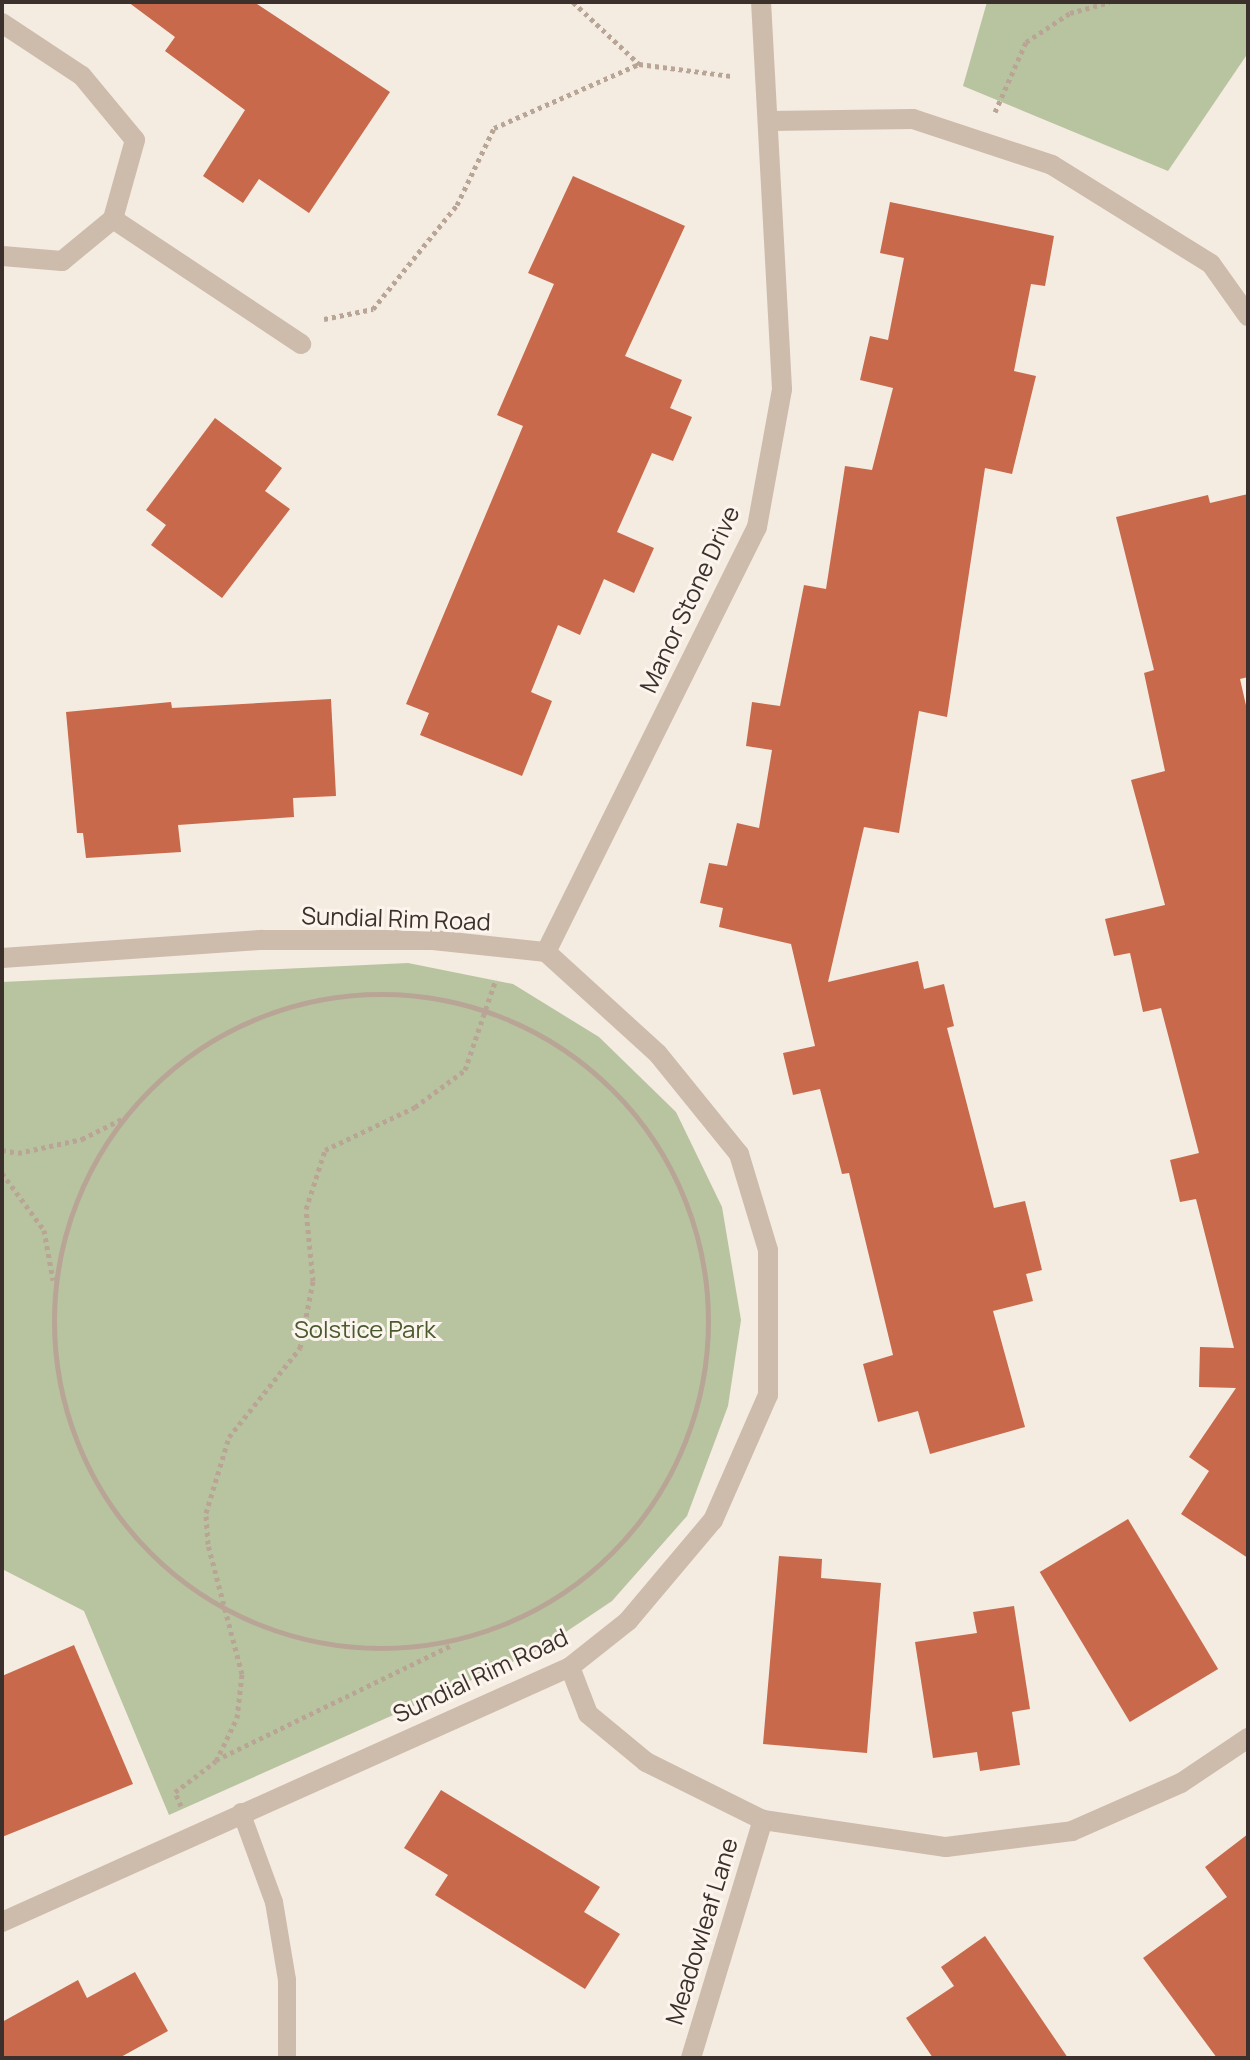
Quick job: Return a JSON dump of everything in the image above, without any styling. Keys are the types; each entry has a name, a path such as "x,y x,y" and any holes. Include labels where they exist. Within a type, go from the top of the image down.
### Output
{"street":[{"name":"Manor Stone Drive","path":"546,952 757,527 782,389 770,121 761,2"},
{"path":"2,23 82,76 135,140 113,219 62,261 2,256"},
{"path":"770,121 913,119 986,140 1052,165 1211,264 1248,316"},
{"path":"113,219 301,344"},
{"name":"Sundial Rim Road","path":"2,958 261,940 433,940 546,952 658,1054 739,1154 768,1250 768,1395 713,1520 628,1621 570,1667 192,1833 2,1922"},
{"path":"570,1667 588,1714 646,1762 763,1820 946,1847 1072,1831 1181,1783 1248,1738"},
{"name":"Meadowleaf Lane","path":"691,2058 763,1820"}],"lane":[{"path":"241,1812 274,1902 287,1980 287,2058"}],"path":[{"path":"573,2 639,64"},
{"path":"986,140 1002,88 1026,42 1070,13 1110,2"},
{"path":"301,344 305,324 373,309 457,205 494,128 639,64 740,77 770,121"},
{"path":"216,1761 237,1718 242,1674 220,1598 206,1513 229,1437 300,1348 313,1281 306,1209 325,1150 415,1107 465,1070 506,948"},
{"path":"53,1281 82,1181 141,1096 223,1033 321,998 424,995 534,1029 625,1099 687,1195 712,1307 697,1420 644,1522 559,1599 454,1644 216,1761 175,1792 192,1833"},
{"path":"2,1150 18,1153 82,1139 127,1116"},
{"path":"2,1173 44,1230 53,1281 56,1383 90,1481 154,1563 220,1598 248,1618 339,1649 454,1644"}],"green space":[{"path":"987,2 1248,2 1248,53 1168,171 963,86"},
{"name":"Solstice Park","path":"408,963 513,984 599,1037 676,1112 722,1207 741,1320 728,1406 687,1516 612,1601 539,1650 169,1815 84,1611 2,1569 2,982"}],"building":[{"path":"128,2 254,2 390,92 309,213 259,179 243,203 203,176 245,110 165,51 175,37"},
{"path":"573,176 685,226 625,356 682,380 670,408 692,417 673,461 652,453 617,532 654,548 634,593 604,579 580,635 558,625 531,692 552,701 522,776 420,735 429,713 406,704 523,426 497,415 554,284 528,273"},
{"path":"890,202 1054,236 1045,286 1031,284 1014,371 1036,376 1012,474 985,468 947,717 919,711 899,833 864,827 828,982 918,961 924,989 944,984 954,1026 947,1028 994,1208 1025,1201 1042,1270 1026,1274 1033,1301 993,1311 1025,1427 930,1454 918,1411 878,1422 863,1364 893,1355 849,1173 842,1174 820,1089 793,1095 783,1053 815,1046 791,944 719,927 723,908 700,903 709,863 727,866 737,823 759,828 772,750 746,746 752,702 780,706 804,585 826,589 845,466 872,470 893,388 860,380 870,336 888,340 904,258 880,253"},
{"path":"215,418 282,468 265,491 290,509 222,598 151,545 166,525 146,510"},
{"path":"1248,494 1248,677 1240,679 1248,714 1248,1558 1181,1514 1209,1471 1189,1457 1236,1388 1199,1387 1200,1347 1234,1348 1196,1199 1180,1202 1170,1160 1199,1153 1161,1008 1143,1012 1130,953 1114,956 1105,919 1165,905 1131,780 1165,771 1144,673 1154,670 1116,517 1208,495 1210,503"},
{"path":"331,699 336,796 293,798 294,817 178,825 181,852 86,858 83,833 77,833 66,712 171,702 172,708"},
{"path":"1128,1519 1218,1669 1130,1722 1040,1572"},
{"path":"779,1556 822,1559 821,1578 881,1583 867,1753 763,1744"},
{"path":"1014,1606 1030,1709 1012,1712 1020,1765 980,1771 977,1752 933,1758 915,1642 977,1633 973,1612"},
{"path":"74,1645 133,1784 2,1837 2,1676"},
{"path":"441,1790 600,1887 584,1912 620,1934 585,1989 435,1895 448,1875 404,1848"},
{"path":"1248,1834 1248,2058 1217,2058 1143,1958 1227,1897 1205,1867"},
{"path":"985,1936 1068,2058 933,2058 906,2018 954,1986 941,1967"},
{"path":"135,1972 168,2031 119,2058 2,2058 2,2022 78,1980 87,1998"}]}
